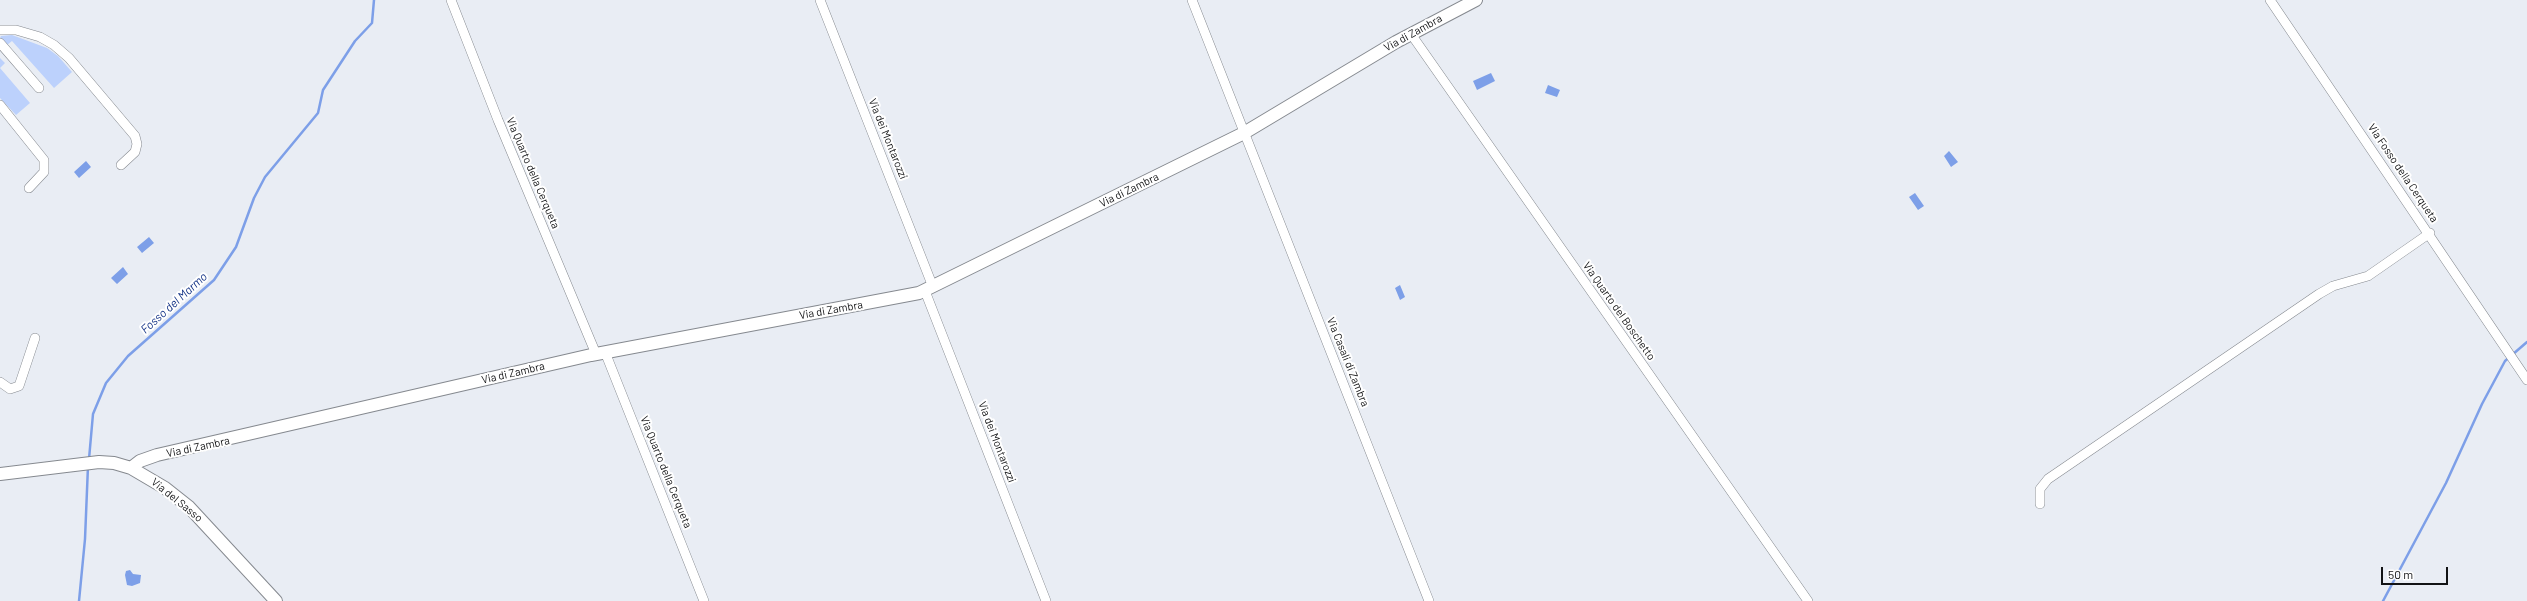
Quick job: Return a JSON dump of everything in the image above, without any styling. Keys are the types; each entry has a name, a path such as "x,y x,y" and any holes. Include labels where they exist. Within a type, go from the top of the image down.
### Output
{"street":[{"name":"Via Quarto della Cerqueta","path":"451,0 498,120 601,353 704,601"},
{"name":"Via dei Montarozzi","path":"820,0 1046,601"},
{"name":"Via Casali di Zambra","path":"1192,0 1429,601"},
{"name":"Via di Zambra","path":"131,468 153,456 601,353 900,298 929,289 1244,133 1410,34 1476,0"},
{"name":"Via Fosso della Cerqueta","path":"2270,0 2430,233 2527,380"},
{"path":"0,30 16,30 44,38 69,58 135,136 137,144 135,152 121,165"},
{"name":"Via Quarto del Boschetto","path":"1410,34 1808,601"},
{"path":"0,43 39,88"},
{"path":"0,105 44,160 44,172 29,188"},
{"path":"2040,504 2040,488 2048,479 2319,294 2333,286 2368,276 2430,233"},
{"path":"0,382 10,389 19,386 35,338"},
{"name":"Via del Sasso","path":"0,474 99,462 114,463 131,468 165,488 189,507 276,601"}],"shaded area":[{"path":"12,35 47,48 58,56 72,72 54,88 12,41 7,45 0,38 1,36"},
{"path":"0,58 5,63 0,68"},
{"path":"0,68 30,103 16,115 0,98"}],"water":[{"path":"1491,73 1495,81 1477,90 1473,81"},
{"path":"1548,85 1560,90 1557,97 1545,93"},
{"path":"1949,151 1958,162 1951,167 1944,156"},
{"path":"86,161 91,167 79,178 74,172"},
{"path":"1915,193 1924,206 1918,210 1909,197"},
{"path":"149,237 154,243 142,253 137,247"},
{"path":"123,267 128,274 117,284 111,278"},
{"path":"1400,285 1405,297 1400,300 1395,288"},
{"path":"130,570 133,574 141,575 140,583 132,586 127,585 125,575 126,571"}],"waterway":[{"name":"Fosso del Marmo","path":"89,459 93,414 106,383 128,356 214,280 236,247 254,198 265,177 318,113 323,90 355,41 372,23 374,0"},
{"path":"2383,601 2446,483 2482,404 2505,361 2527,342"},
{"name":"Fosso del Marmo","path":"79,601 85,539 88,466"}]}
